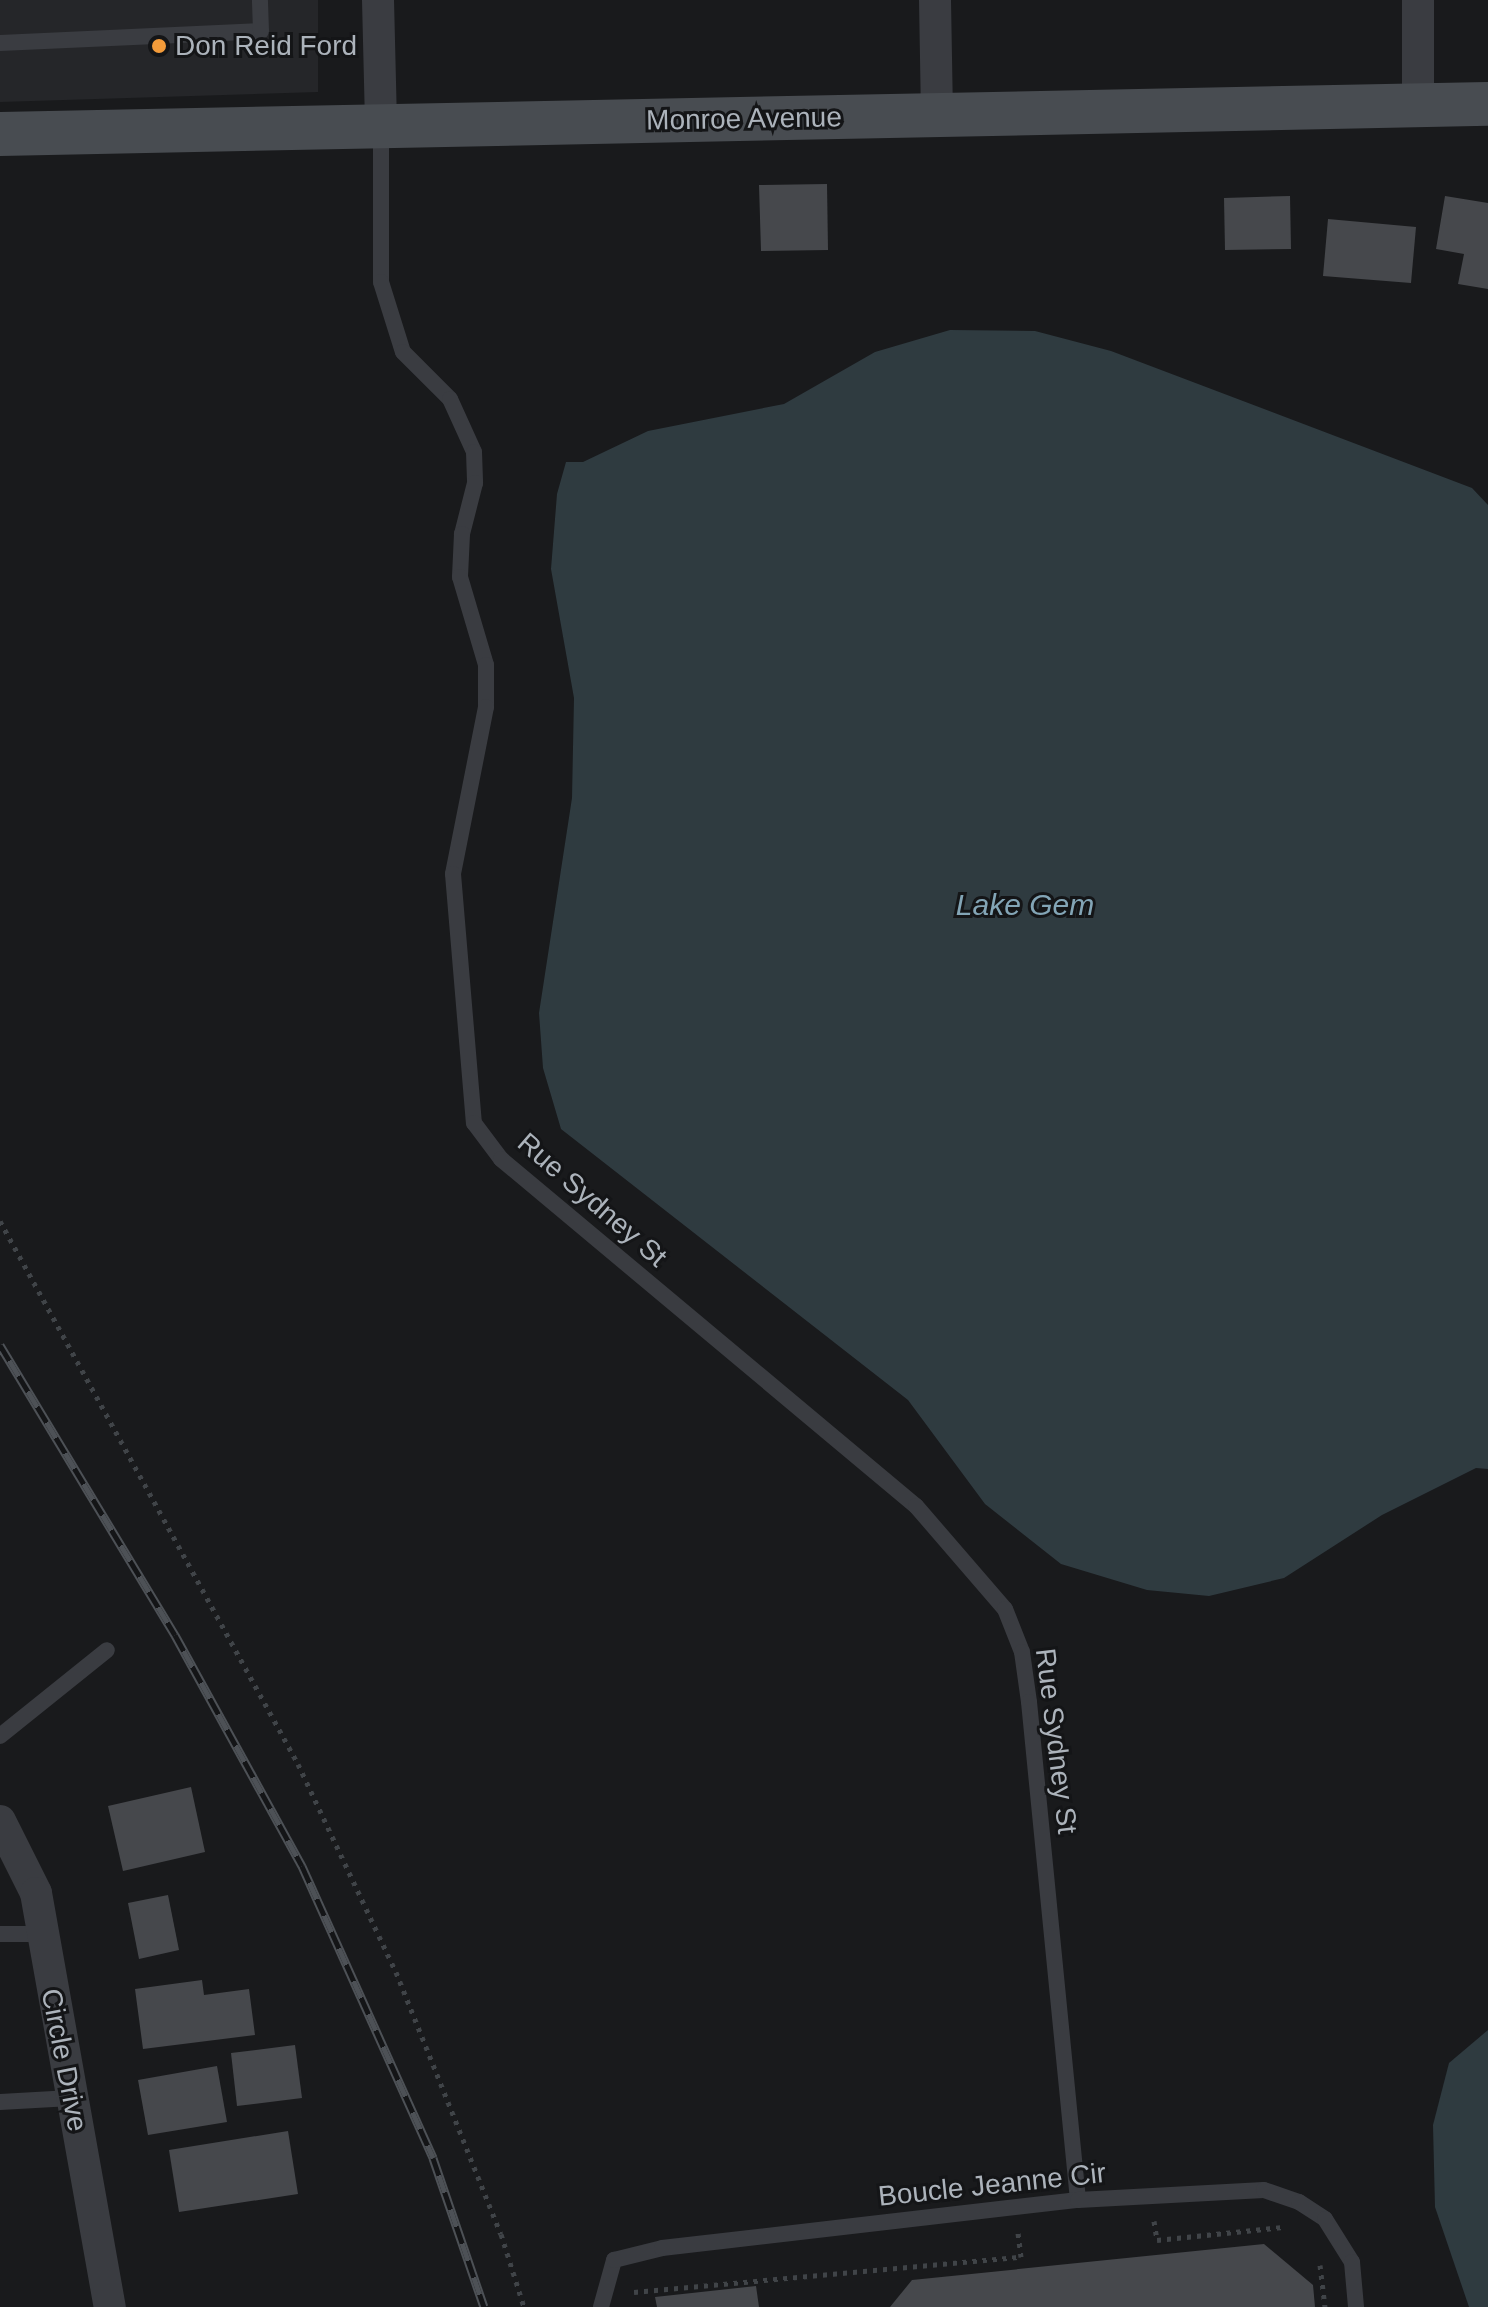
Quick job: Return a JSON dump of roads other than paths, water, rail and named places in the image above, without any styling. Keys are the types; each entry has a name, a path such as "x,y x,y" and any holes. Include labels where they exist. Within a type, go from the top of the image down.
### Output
{"street":[{"path":"378,0 381,123"},
{"path":"935,0 937,118"},
{"path":"1418,0 1418,105"},
{"name":"Monroe Avenue","path":"0,134 381,123 937,118 1488,104"},
{"name":"Circle Drive","path":"0,1821 36,1893 40,1934 110,2307"}],"lane":[{"path":"0,43 261,31 260,0"},
{"name":"Rue Sydney St","path":"381,123 381,282 403,352 450,399 474,452 475,483 460,577 486,665 486,707 453,874 474,1123 501,1159 916,1506 1005,1609 1022,1652 1029,1702 1078,2200"},
{"path":"0,1736 107,1650"},
{"path":"0,1934 40,1934"},
{"path":"0,2102 71,2098"},
{"name":"Boucle Jeanne Cir","path":"602,2301 614,2260 662,2248 1078,2200 1264,2190 1299,2202 1325,2219 1352,2262 1356,2307"}],"water":[{"name":"Lake Gem","path":"950,330 1035,331 1111,351 1472,488 1488,505 1488,1469 1476,1468 1382,1515 1284,1578 1209,1596 1147,1590 1061,1564 985,1504 908,1400 561,1129 543,1068 539,1013 572,798 574,698 551,569 557,494 566,462 583,462 648,431 784,404 875,352"},
{"path":"1488,2030 1488,2307 1469,2307 1435,2207 1433,2125 1449,2063"}],"railway":[{"path":"0,1345 175,1635 302,1866 433,2158 484,2307"}],"place":[{"name":"Don Reid Ford","path":"159,46"}]}
